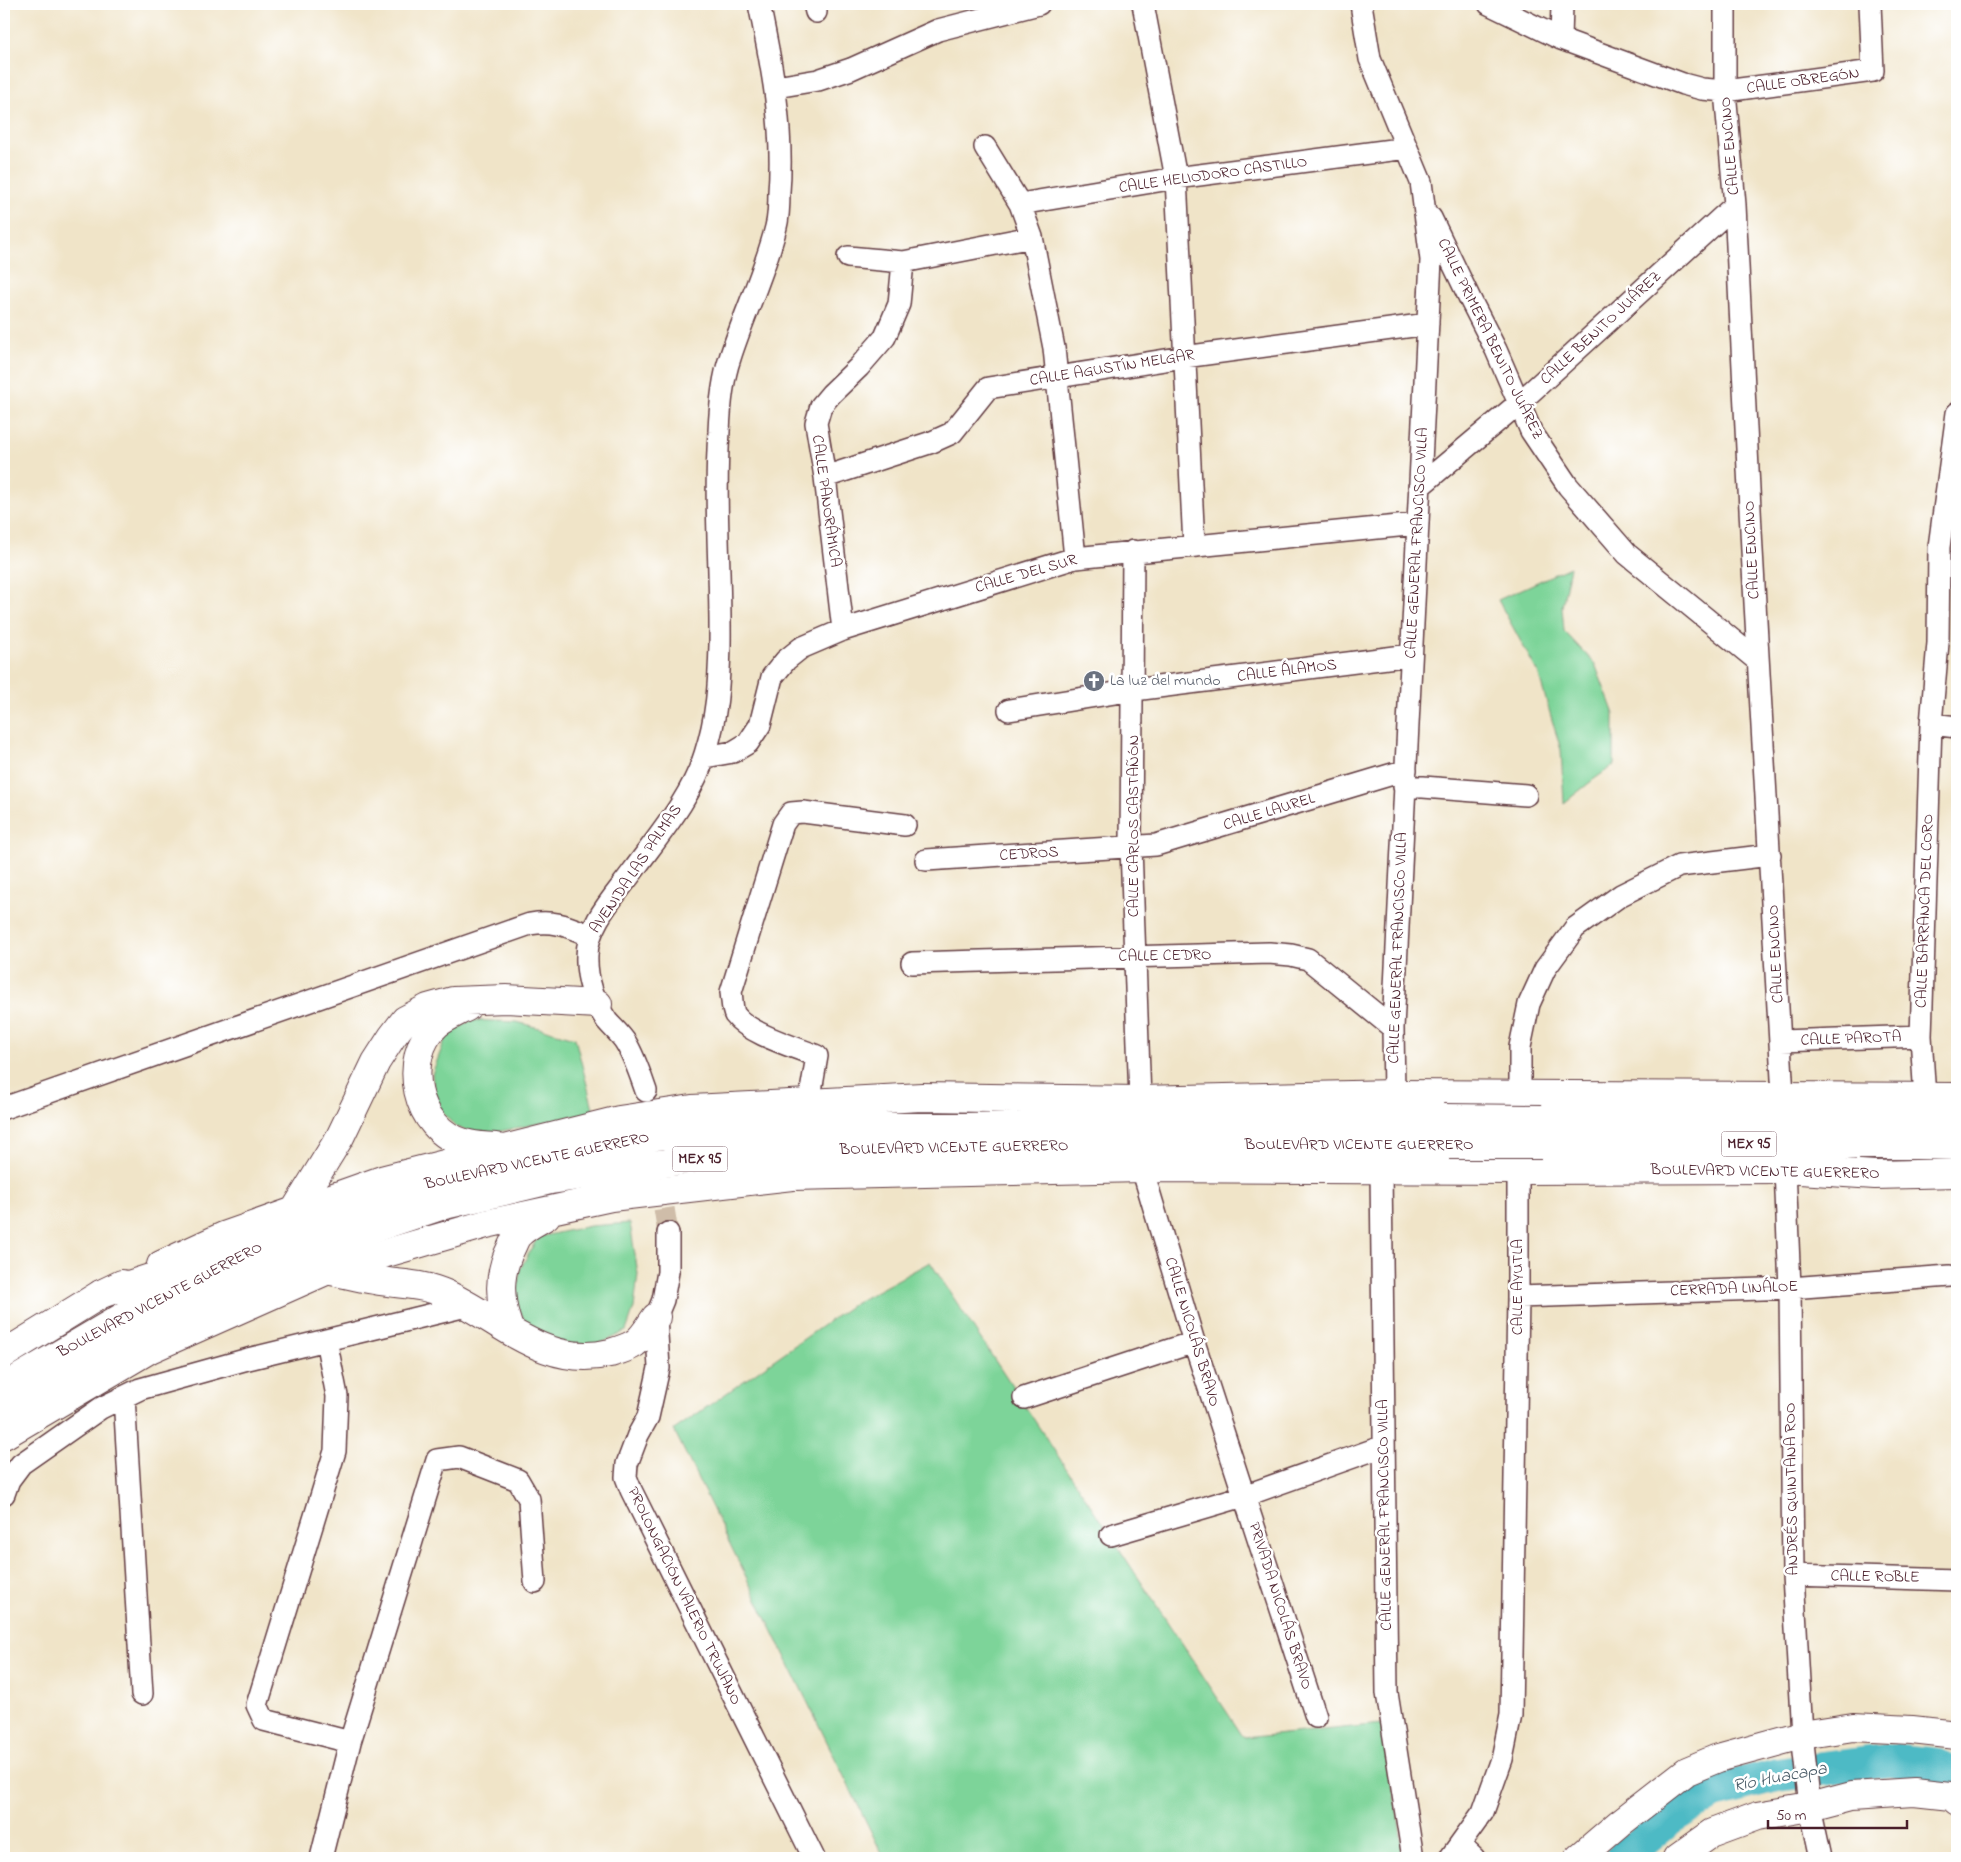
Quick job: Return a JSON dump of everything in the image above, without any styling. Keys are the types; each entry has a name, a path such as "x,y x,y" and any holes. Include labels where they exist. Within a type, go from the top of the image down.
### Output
{"main road":[{"path":"483,999 437,1024 425,1041 417,1061 416,1086 430,1119 441,1131 464,1143 509,1148"},
{"path":"290,1221 340,1137 376,1062 392,1037 406,1020 428,1008 453,1001 483,999 598,1004"},
{"name":"BOULEVARD VICENTE GUERRERO","path":"4,1354 101,1294 290,1221 385,1179 618,1120 692,1109 922,1097 1140,1100 1394,1094 1957,1097"},
{"name":"BOULEVARD VICENTE GUERRERO","path":"4,1387 290,1221 433,1181 554,1155 662,1135 806,1127 974,1127 1444,1118 1541,1132 1780,1144 1957,1145"},
{"name":"BOULEVARD VICENTE GUERRERO","path":"4,1414 175,1312 311,1250 441,1206 551,1180 679,1161 804,1150 977,1145 1153,1147 1449,1145 1541,1132 1789,1122 1957,1121"},
{"name":"BOULEVARD VICENTE GUERRERO","path":"4,1435 150,1349 328,1270 486,1224 611,1197 792,1176 1142,1168 1381,1170 1785,1169 1875,1175 1957,1173"},
{"path":"509,1329 502,1308 500,1288 508,1253 519,1234 556,1209"},
{"path":"328,1270 377,1281 411,1283 446,1294 535,1345 551,1352 596,1356 615,1351 635,1343 656,1317"},
{"path":"1579,1858 1620,1823 1687,1771 1718,1758 1853,1727 1912,1730 1957,1735"},
{"path":"1677,1858 1712,1832 1758,1816 1809,1802 1852,1796 1914,1792 1950,1796 1957,1801"}],"street":[{"path":"759,4 776,87 818,80 843,72 938,30 1039,4"},
{"path":"1143,4 1176,178 1194,546"},
{"name":"CALLE GENERAL FRANCISCO VILLA","path":"1361,4 1370,59 1421,182 1431,260 1393,1028 1394,1094"},
{"name":"CALLE OBREGÓN","path":"1489,4 1561,39 1683,84 1725,92 1873,71 1870,4"},
{"path":"1561,39 1562,4"},
{"name":"CALLE ENCINO","path":"1725,4 1725,92 1735,205 1758,661 1784,1096"},
{"name":"AVENIDA LAS PALMAS","path":"646,1091 638,1065 625,1041 607,1020 598,1004 589,983 586,956 589,935 610,901 661,833 684,797 705,757 714,723 719,696 721,605 717,474 722,398 729,360 770,249 777,223 782,161 776,87"},
{"path":"985,147 1020,204 1032,237 1054,348 1075,558"},
{"name":"CALLE HELIODORO CASTILLO","path":"1020,204 1176,178 1407,148"},
{"name":"CALLE PRIMERA BENITO JUÁREZ","path":"1423,199 1496,350 1531,430 1568,486 1627,554 1758,661"},
{"name":"CALLE BENITO JUÁREZ","path":"1419,487 1519,403 1735,205"},
{"path":"848,257 903,262 1032,237"},
{"name":"CALLE PANORÁMICA","path":"843,630 825,477 816,423 821,406 885,337 899,304 903,262"},
{"name":"CALLE AGUSTÍN MELGAR","path":"825,477 932,442 952,433 988,388 1184,356 1428,324"},
{"name":"CALLE BARRANCA DEL CORO","path":"1925,1098 1921,1036 1931,724 1948,641 1939,548 1948,474 1956,441 1957,413"},
{"name":"CALLE DEL SUR","path":"705,757 733,752 748,743 760,725 772,677 786,660 800,648 843,630 1075,558 1418,524"},
{"name":"CALLE CARLOS CASTAÑÓN","path":"1134,552 1131,847 1140,1100"},
{"name":"CALLE ÁLAMOS","path":"1009,710 1134,690 1411,655"},
{"path":"1931,724 1957,727"},
{"name":"CALLE LAUREL","path":"1131,847 1156,845 1405,779 1423,787 1526,795"},
{"path":"810,1103 817,1056 771,1038 748,1026 734,1014 731,992 783,824 792,813 804,812 905,825"},
{"name":"CEDROS","path":"926,860 1131,847"},
{"name":"CALLE AYUTLA","path":"1461,1854 1483,1812 1502,1759 1511,1715 1520,1047 1529,1004 1545,969 1575,928 1620,896 1679,866 1770,854"},
{"path":"4,1108 530,924 546,921 559,923 589,935"},
{"name":"CALLE CEDRO","path":"912,963 1269,953 1291,955 1308,959 1393,1028"},
{"name":"CALLE PAROTA","path":"1781,1041 1921,1036"},
{"name":"CALLE NICOLÁS BRAVO","path":"1142,1168 1194,1342 1244,1496"},
{"name":"ANDRÉS QUINTANA ROO","path":"1785,1169 1790,1288 1793,1575 1802,1740 1809,1802 1821,1858"},
{"name":"CALLE GENERAL FRANCISCO VILLA","path":"1381,1170 1387,1692 1413,1858"},
{"name":"PROLONGACIÓN VALERIO TRUJANO","path":"668,1234 668,1272 663,1300 656,1317 659,1368 648,1417 627,1464 626,1477 814,1858"},
{"name":"CERRADA LINÁLOE","path":"1518,1297 1790,1288 1950,1276"},
{"path":"4,1494 10,1480 21,1464 102,1408 140,1389 248,1359 466,1306"},
{"path":"326,1340 337,1396 335,1451 257,1705 264,1720 350,1742"},
{"path":"1024,1398 1194,1342"},
{"path":"124,1397 142,1694"},
{"path":"1111,1536 1244,1496 1384,1446"},
{"path":"321,1858 350,1742 437,1460 459,1457 518,1480 529,1500 535,1582"},
{"name":"PRIVADA NICOLÁS BRAVO","path":"1244,1496 1316,1717"},
{"name":"CALLE ROBLE","path":"1793,1575 1957,1580"}],"green space":[{"path":"1570,567 1562,607 1564,631 1595,664 1614,714 1614,765 1564,803 1561,750 1538,673 1498,600"},
{"path":"471,1020 517,1022 575,1038 594,1112 482,1135 456,1127 436,1106 432,1074 446,1037"},
{"path":"630,1223 638,1274 634,1308 626,1331 597,1345 564,1347 531,1332 516,1305 520,1269 538,1237 590,1226"},
{"path":"930,1262 1244,1738 1382,1724 1405,1858 884,1858 674,1430 855,1303"}],"waterway":[{"name":"Río Huacapa","path":"1622,1858 1667,1820 1715,1791 1777,1775 1892,1760 1937,1765 1957,1773"}],"tunnel":[{"path":"659,1177 668,1233"}],"place":[{"name":"La luz del mundo","path":"1094,681"}]}
